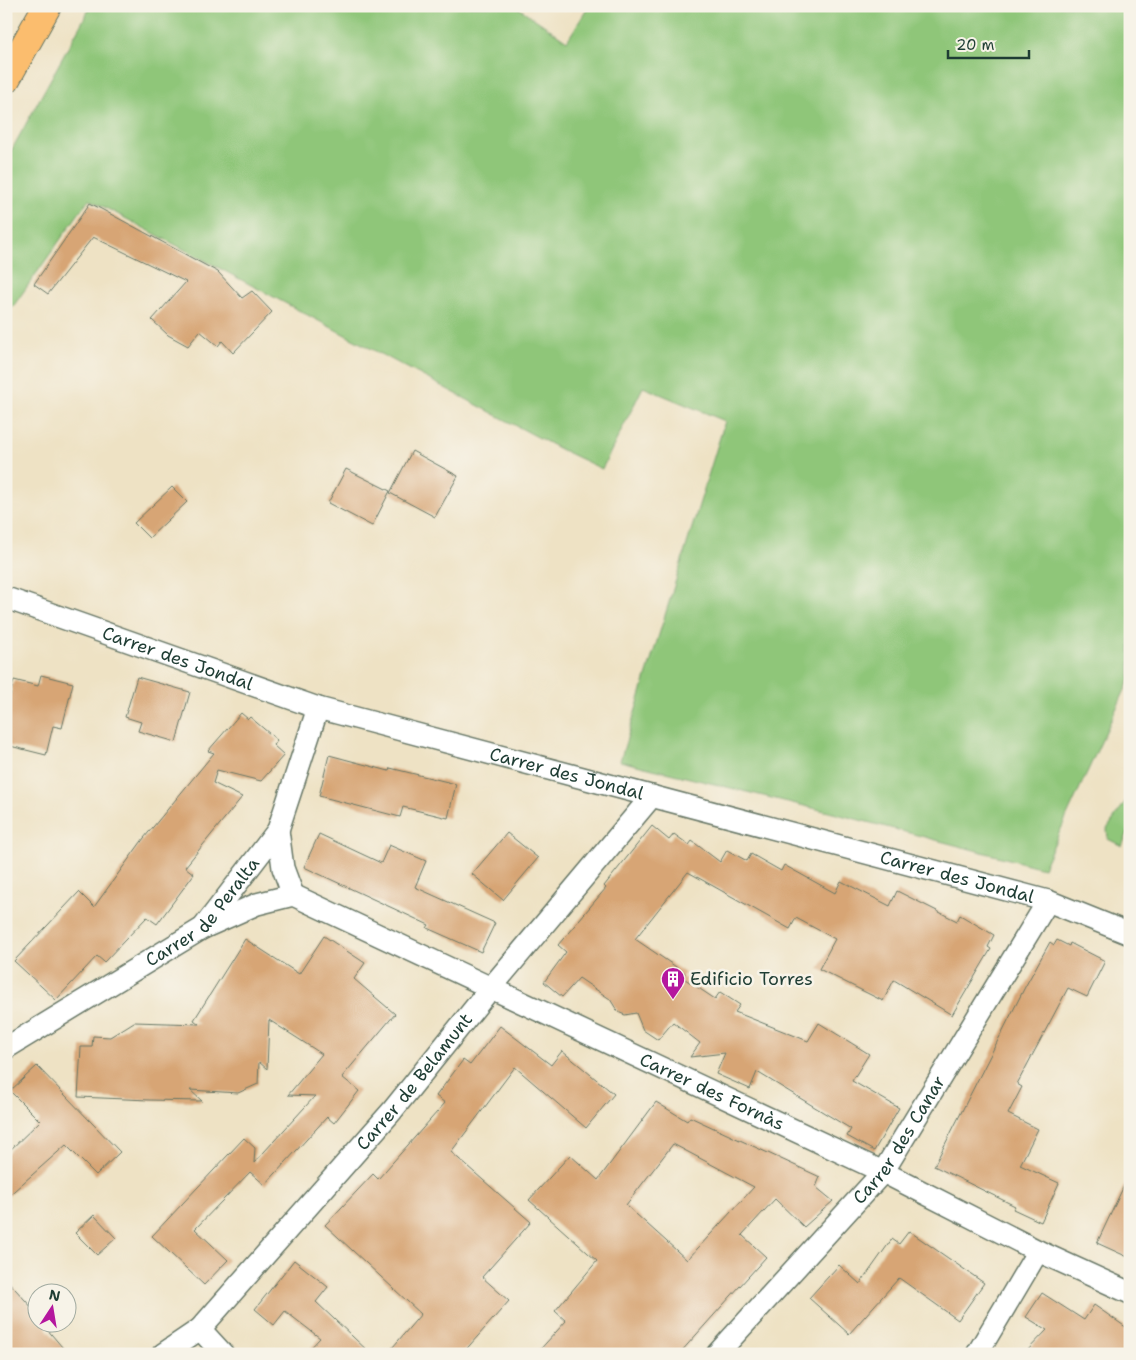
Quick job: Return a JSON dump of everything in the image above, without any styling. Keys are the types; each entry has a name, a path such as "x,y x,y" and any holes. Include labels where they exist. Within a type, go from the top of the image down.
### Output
{"highway":[{"path":"6,79 47,6"}],"street":[{"name":"Carrer des Jondal","path":"6,598 318,708 1048,901 1130,934"},
{"name":"Carrer de Peralta","path":"6,1048 203,928 278,830 318,708"},
{"name":"Carrer de Belamunt","path":"163,1354 200,1329 392,1111 490,989 652,796"},
{"path":"203,928 257,904 293,895 283,868 278,830"},
{"name":"Carrer des Fornàs","path":"293,895 883,1172 1038,1251 1130,1293"},
{"name":"Carrer des Canar","path":"717,1354 883,1172 1048,901"},
{"path":"977,1354 1038,1251"},
{"path":"200,1329 223,1354"}],"green space":[{"path":"91,6 516,6 567,41 589,6 1130,6 1130,679 1043,868 829,812 620,761 725,421 643,387 602,469 562,450 89,199 12,308 6,305 6,160"},
{"path":"1130,795 1130,828 1122,846 1108,839 1107,829"}],"building":[{"path":"90,203 218,272 242,298 252,291 272,312 233,353 222,341 218,346 200,331 188,346 168,335 152,320 186,282 93,237 48,294 34,284"},
{"path":"412,451 458,476 435,517 390,493"},
{"path":"346,469 390,491 372,526 328,503"},
{"path":"172,487 187,502 149,538 134,523"},
{"path":"41,675 73,683 62,728 53,726 46,755 6,745 6,710 14,680 38,686"},
{"path":"137,677 190,692 176,742 138,731 141,722 125,717"},
{"path":"241,713 248,719 250,717 277,740 273,745 284,755 261,781 217,770 213,783 242,797 185,867 194,874 157,924 147,917 104,962 97,956 56,1000 14,961 79,892 94,907 144,838 214,753 208,751"},
{"path":"329,755 389,771 390,768 456,784 448,818 403,807 400,817 319,796"},
{"path":"652,826 669,840 674,834 689,845 692,841 720,862 727,850 747,861 751,854 781,871 784,865 835,893 841,881 890,906 897,891 957,921 960,915 994,935 988,947 991,949 952,1015 894,980 883,1001 819,969 835,939 796,918 790,929 688,872 635,939 685,973 682,977 715,999 720,992 740,1005 735,1012 808,1041 819,1023 869,1054 852,1081 899,1108 874,1151 847,1136 851,1129 757,1072 750,1089 716,1074 725,1053 690,1057 700,1043 673,1022 658,1040 643,1030 636,1013 625,1015 618,1012 610,999 579,978 562,997 544,982 566,952 558,945 606,888 604,886"},
{"path":"507,833 538,858 503,900 472,874"},
{"path":"319,834 381,863 389,845 426,861 415,887 495,923 481,952 427,928 429,925 304,867"},
{"path":"324,936 365,963 354,979 395,1014 342,1077 359,1091 334,1123 327,1117 265,1185 250,1172 195,1229 228,1260 204,1285 152,1236 244,1138 255,1148 254,1163 315,1096 288,1095 322,1054 269,1020 267,1069 259,1062 258,1084 238,1093 190,1090 202,1101 149,1100 78,1097 81,1047 92,1047 93,1036 110,1037 134,1022 199,1024 194,1020 245,939 299,974"},
{"path":"1057,940 1069,946 1070,943 1105,961 1087,997 1068,988 1017,1084 1022,1087 1008,1114 1038,1129 1020,1165 1059,1183 1041,1222 1013,1209 1015,1206 934,1166 1025,987 1050,942 1054,945"},
{"path":"500,1026 551,1065 562,1051 614,1094 586,1128 515,1067 451,1152 531,1222 482,1277 509,1301 462,1354 387,1354 421,1314 325,1225 373,1174 378,1179 445,1103 436,1096 463,1060 470,1065"},
{"path":"37,1066 120,1152 96,1175 66,1145 6,1198 6,1154 40,1121 10,1091"},
{"path":"656,1102 687,1121 690,1117 820,1177 816,1187 833,1201 804,1227 775,1199 742,1235 766,1257 679,1354 536,1354 566,1321 555,1311 597,1261 529,1200 570,1155 598,1180","holes":["673,1144 754,1187 687,1260 626,1205"]},
{"path":"1130,1173 1130,1258 1097,1243"},
{"path":"94,1215 116,1238 97,1255 75,1233"},
{"path":"909,1231 984,1283 958,1320 899,1278 849,1334 809,1298 839,1265 860,1284 892,1239 899,1244"},
{"path":"294,1260 328,1287 316,1302 371,1354 305,1354 320,1338 285,1311 274,1325 255,1309"},
{"path":"6,1279 28,1303 28,1332 49,1332 68,1354 6,1354"},
{"path":"1042,1293 1084,1320 1094,1305 1130,1330 1130,1354 1024,1354 1047,1330 1026,1317"}],"place":[{"name":"Edificio Torres","path":"673,1000"}]}
